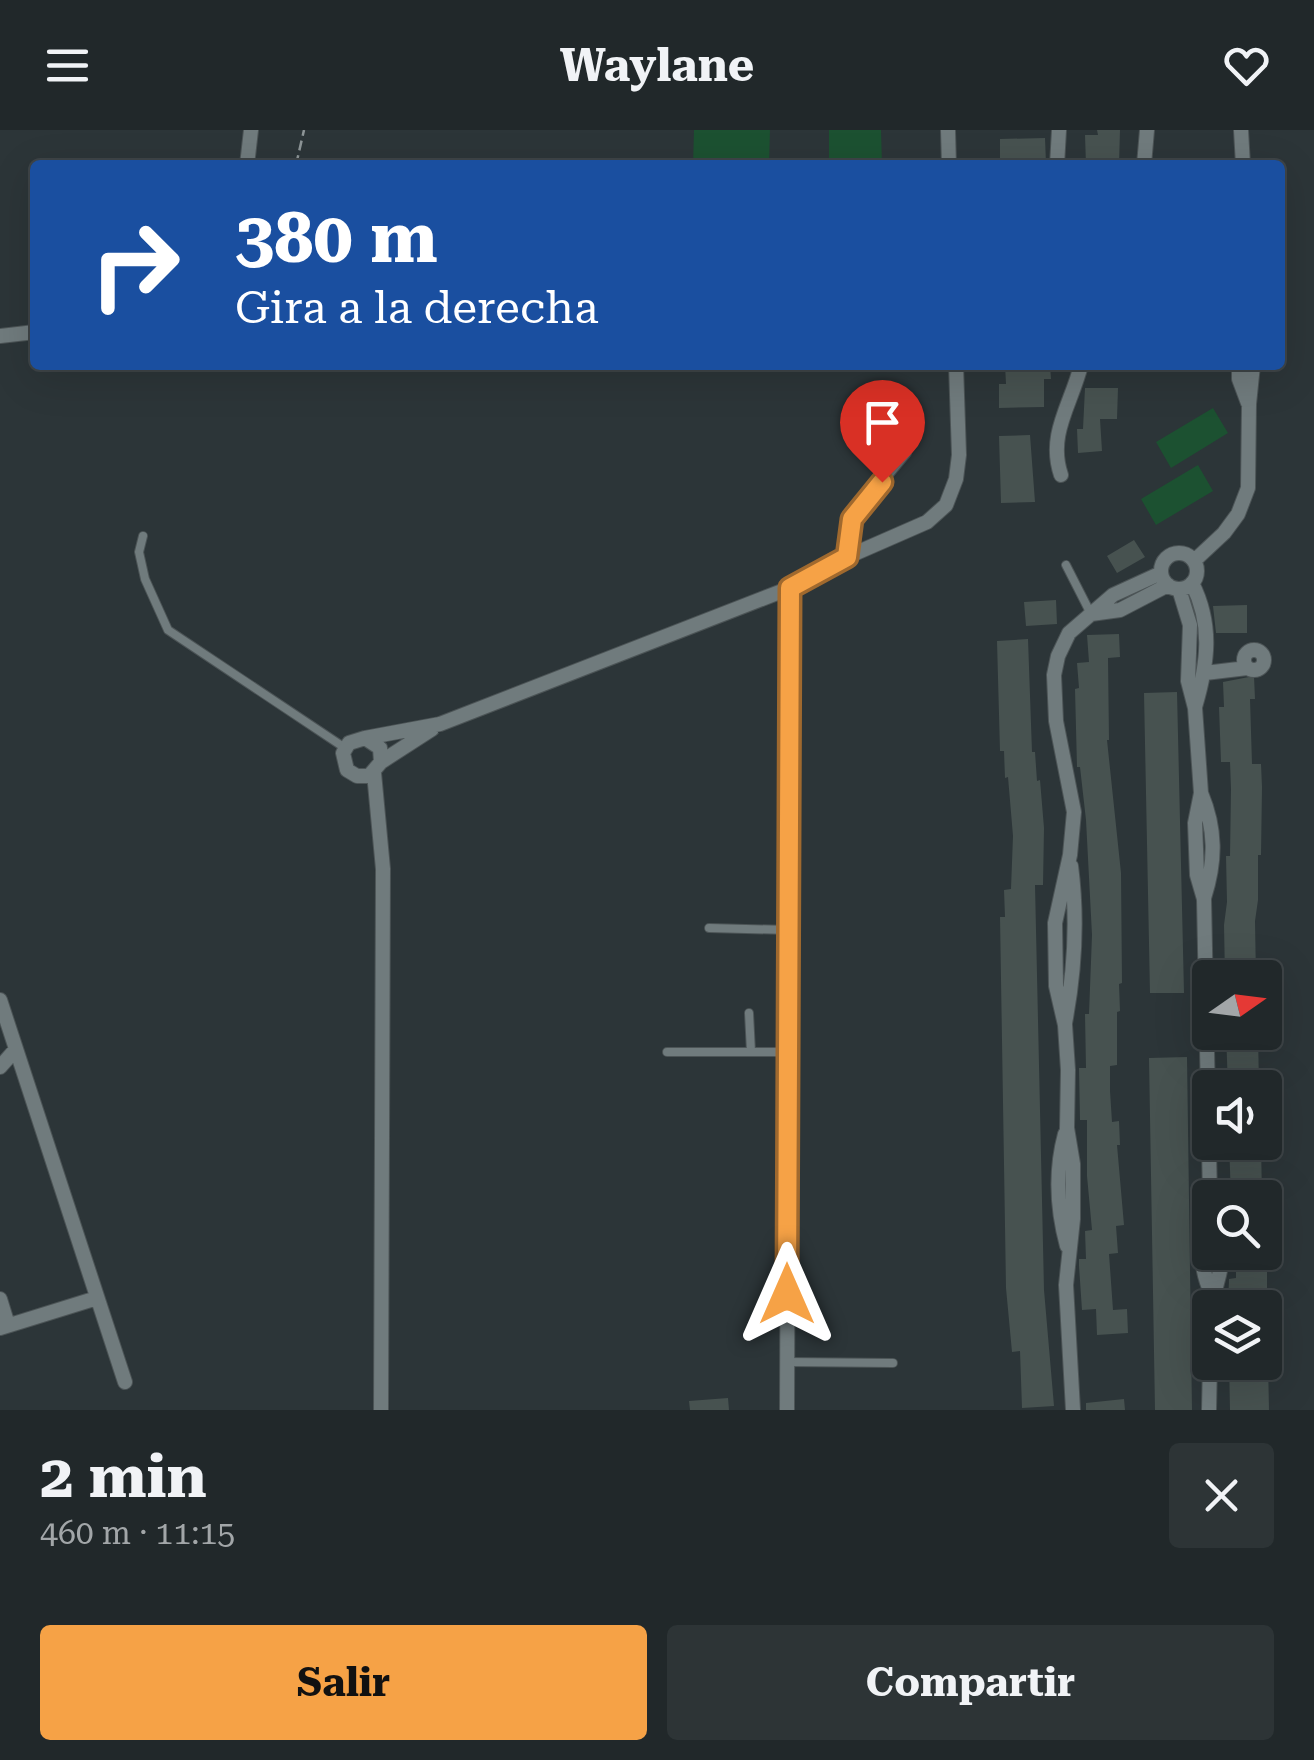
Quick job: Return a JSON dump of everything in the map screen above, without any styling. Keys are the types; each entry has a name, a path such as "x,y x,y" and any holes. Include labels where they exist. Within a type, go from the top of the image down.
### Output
{"street":[{"path":"248,160 251,130"},
{"path":"948,130 949,160"},
{"path":"1057,160 1059,130"},
{"path":"1144,160 1147,130"},
{"path":"1241,130 1242,160"},
{"path":"0,336 30,333"},
{"path":"440,724 363,777 347,770 345,748 354,740 440,724 790,588 847,557 927,522 954,492 959,455 956,370"},
{"path":"1062,474 1056,452 1058,426 1080,370"},
{"path":"1239,370 1249,404"},
{"path":"1194,561 1224,533 1238,514 1248,488 1252,370"},
{"path":"1073,1410 1068,1249 1060,1222 1058,1161 1066,1128 1068,1070 1056,986 1055,923 1070,855 1072,794 1056,722 1054,675 1065,640 1091,614 1120,610 1175,583 1197,572 1194,561 1184,554 1172,554 1163,561 1175,583 1188,616 1188,681 1195,708 1200,793 1197,874 1204,899 1210,1180"},
{"path":"1175,583 1206,622 1205,673 1195,708"},
{"path":"787,1410 790,588"},
{"path":"1205,673 1247,668"},
{"path":"365,738 380,748 384,886 381,1410"},
{"path":"0,1000 125,1382"},
{"path":"0,1066 16,1049"},
{"path":"0,1299 4,1326 97,1298"},
{"path":"1209,1410 1210,1380"}],"lane":[{"path":"847,557 852,519 907,452"},
{"path":"143,536 139,552 168,630 345,748"},
{"path":"1066,565 1091,614"},
{"path":"709,928 788,930"},
{"path":"749,1014 750,1052"},
{"path":"666,1052 786,1052"},
{"path":"787,1362 893,1363"}],"path":[{"path":"297,160 304,130"}],"green space":[{"path":"694,130 770,130 769,160 693,160"},
{"path":"829,130 881,130 882,160 829,160"},
{"path":"1213,408 1228,433 1171,468 1156,442"},
{"path":"1198,465 1213,491 1156,525 1141,499"}],"building":[{"path":"1097,130 1120,130 1119,160 1086,160 1085,135 1098,135"},
{"path":"1045,138 1046,160 1000,160 1000,139"},
{"path":"1005,370 1050,370 1051,379 1044,379 1044,407 999,408 999,384 1006,384"},
{"path":"1085,388 1118,388 1117,419 1100,419 1102,451 1078,453 1077,429 1083,429"},
{"path":"1030,435 1035,502 1001,503 999,436"},
{"path":"1134,540 1145,557 1117,573 1107,556"},
{"path":"1056,600 1057,624 1026,626 1024,602"},
{"path":"1247,605 1247,633 1216,633 1213,606"},
{"path":"1119,634 1120,657 1108,658 1107,740 1121,873 1122,983 1117,1012 1117,1065 1110,1066 1110,1091 1112,1122 1119,1121 1117,1145 1124,1225 1116,1226 1118,1253 1109,1254 1113,1310 1127,1309 1128,1333 1097,1335 1096,1309 1082,1310 1079,1266 1079,1259 1086,1259 1085,1231 1092,1230 1087,1120 1080,1120 1079,1068 1086,1068 1085,1014 1089,1014 1092,935 1086,820 1077,767 1075,689 1079,688 1077,663 1089,662 1087,635"},
{"path":"1028,639 1032,752 1037,781 1040,780 1044,828 1043,885 1035,885 1044,1290 1054,1406 1022,1408 1020,1351 1012,1352 1006,1288 1000,917 1005,917 1004,890 1011,889 1013,836 1008,777 1005,778 1004,751 1000,751 997,641"},
{"path":"1254,676 1255,699 1250,699 1252,764 1261,764 1262,787 1256,960 1225,960 1231,789 1230,762 1221,762 1219,707 1224,707 1223,682"},
{"path":"1177,692 1184,993 1150,993 1144,693"},
{"path":"1227,1050 1258,1050 1259,1070 1227,1070"},
{"path":"1187,1057 1192,1410 1155,1410 1149,1058"},
{"path":"1230,1160 1261,1160 1262,1180 1230,1180"},
{"path":"1236,1270 1267,1270 1267,1290 1229,1290 1229,1279 1236,1278"},
{"path":"1229,1380 1268,1380 1269,1410 1230,1410"},
{"path":"728,1398 729,1410 690,1410 689,1401"},
{"path":"1124,1399 1125,1410 1086,1410 1086,1403"}],"route":[{"path":"787,1294 790,588 847,557 852,519 882,482"}]}
